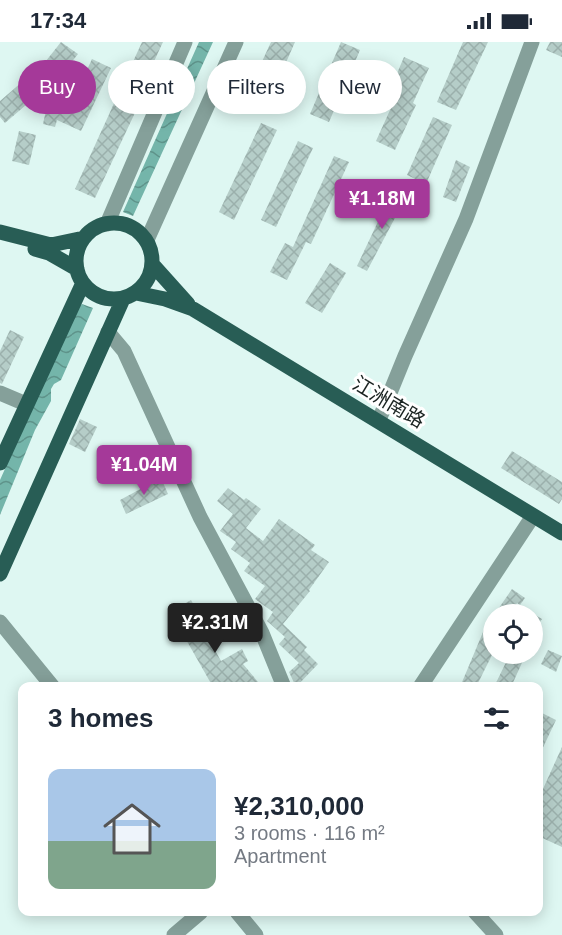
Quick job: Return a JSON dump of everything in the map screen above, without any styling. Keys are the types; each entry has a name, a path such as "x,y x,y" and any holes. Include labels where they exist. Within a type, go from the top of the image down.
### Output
{"main road":[{"path":"0,463 80,276 77,252 84,238 99,226 116,223 134,228 147,240 153,265 193,309"},
{"path":"0,232 51,245 84,238"},
{"path":"0,240 49,253 80,276 94,294 101,297 129,296 165,299 193,309"},
{"path":"0,574 108,332 129,296 147,281 153,265"},
{"name":"江洲南路","path":"193,309 562,533"}],"street":[{"path":"107,224 185,42"},
{"path":"147,240 236,42"},
{"path":"379,420 466,219 532,42"},
{"path":"108,332 124,351 201,518 261,633 282,682"},
{"path":"0,393 26,404"},
{"path":"423,682 533,516"},
{"path":"0,622 49,682"},
{"path":"174,935 196,916"},
{"path":"240,916 256,935"},
{"path":"478,916 496,935"}],"water":[{"path":"199,42 213,42 195,81 195,60 191,60"},
{"path":"167,114 180,114 133,216 123,212"},
{"path":"82,304 93,308 61,380 51,389 51,401 35,430 0,515 0,480 77,308"}],"building":[{"path":"61,42 78,54 73,60 47,60"},
{"path":"142,42 163,42 155,60 134,60"},
{"path":"271,42 295,42 287,60 263,60"},
{"path":"341,42 360,50 356,60 333,60"},
{"path":"463,42 488,42 456,110 437,102"},
{"path":"550,42 562,42 562,57 546,50"},
{"path":"404,57 429,68 413,103 416,105 395,150 376,141 388,114 402,114 402,62"},
{"path":"96,61 108,67 108,74 96,100"},
{"path":"18,86 18,112 5,123 0,117 0,101"},
{"path":"318,95 318,114 332,114 329,122 310,114"},
{"path":"45,114 89,114 81,131 57,120 55,127 43,124"},
{"path":"109,114 134,114 95,198 75,189"},
{"path":"433,117 452,125 426,184 407,175"},
{"path":"261,123 277,130 234,220 219,212"},
{"path":"19,131 36,135 29,165 12,161"},
{"path":"298,141 313,148 276,227 261,220"},
{"path":"334,156 349,162 311,244 306,242 287,280 270,272 285,243 293,247"},
{"path":"456,160 470,167 456,202 443,197"},
{"path":"392,192 407,200 399,215 397,214 367,271 357,266"},
{"path":"330,263 346,273 322,313 305,303"},
{"path":"10,330 24,337 2,384 0,383 0,351"},
{"path":"80,419 97,427 85,452 69,444"},
{"path":"512,451 562,482 562,499 559,504 501,468"},
{"path":"161,478 168,494 126,514 120,500"},
{"path":"228,488 261,509 246,528 263,541 279,519 315,545 311,550 329,562 310,591 283,624 307,647 304,650 318,664 301,682 294,682 289,672 299,663 279,644 285,637 267,621 273,612 255,599 265,586 244,571 250,563 231,549 236,542 220,531 233,514 217,501"},
{"path":"512,589 525,598 521,604 502,604"},
{"path":"191,600 213,640 210,641 221,661 242,649 248,661 243,664 258,682 210,682 184,636 192,632 177,608"},
{"path":"483,632 483,664 488,664 478,682 462,682"},
{"path":"548,650 562,656 556,672 541,664"},
{"path":"505,664 521,664 513,682 496,682"},
{"path":"543,714 556,720 543,747"},
{"path":"562,747 562,847 543,838 543,789"}]}
